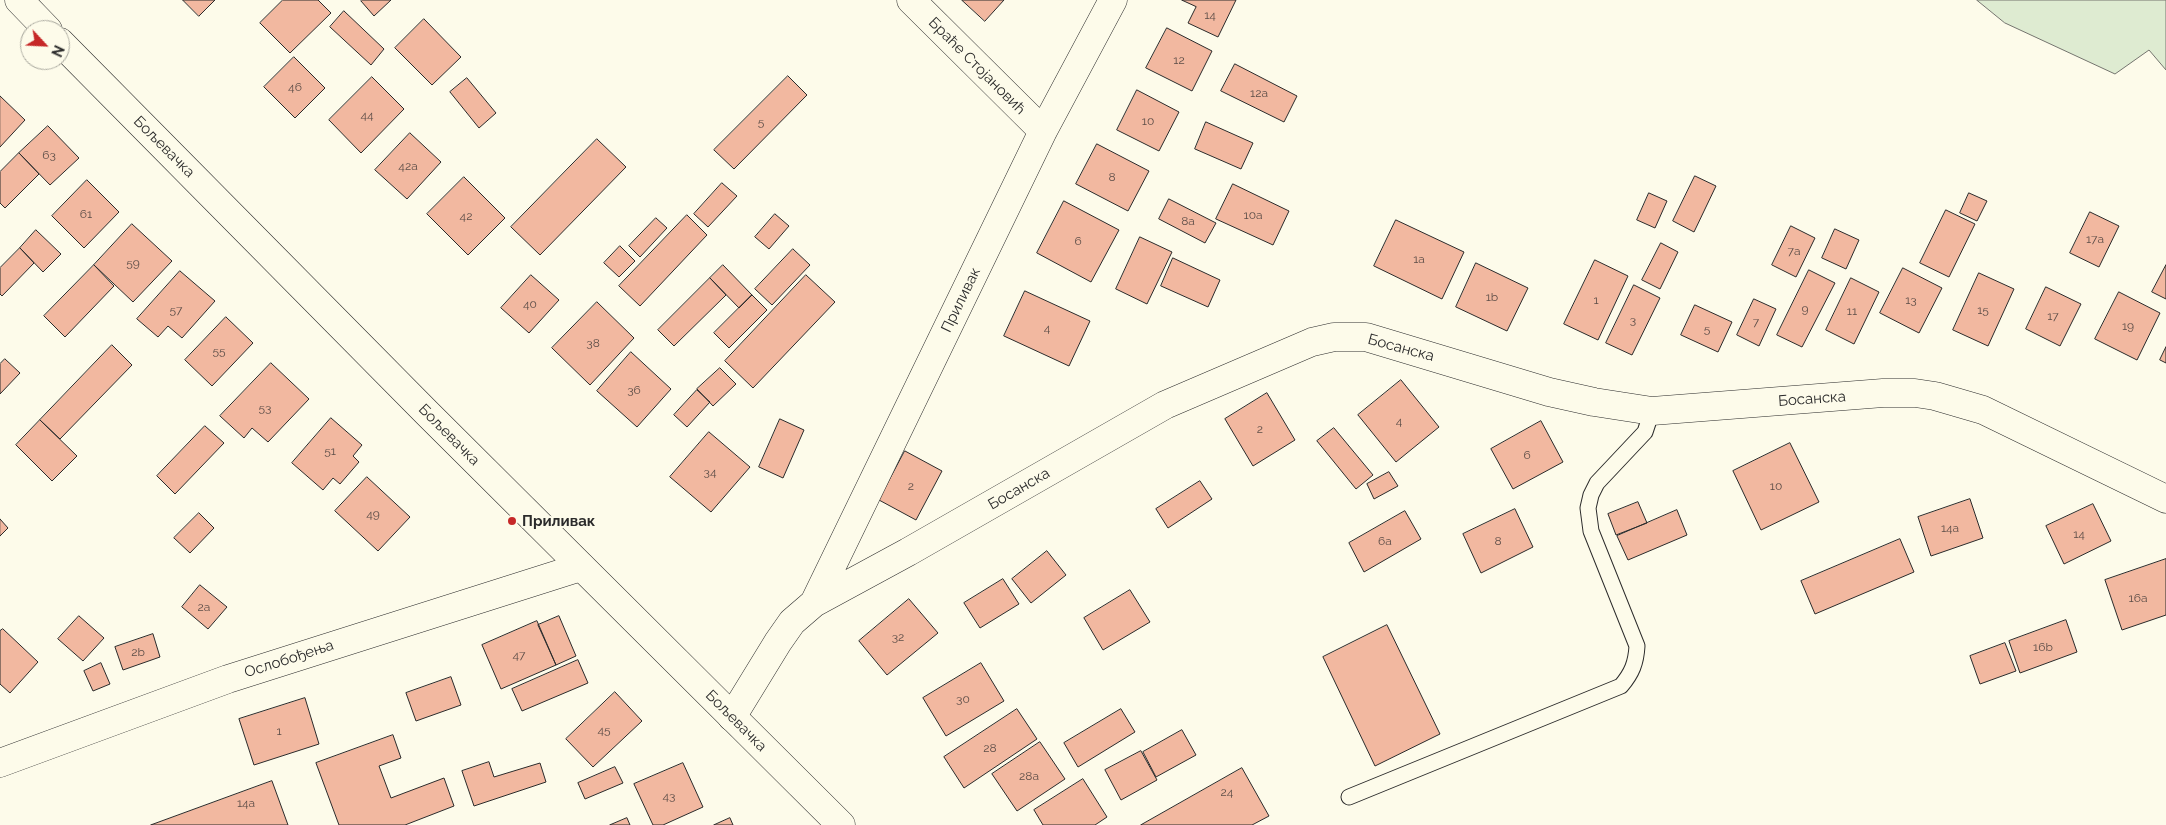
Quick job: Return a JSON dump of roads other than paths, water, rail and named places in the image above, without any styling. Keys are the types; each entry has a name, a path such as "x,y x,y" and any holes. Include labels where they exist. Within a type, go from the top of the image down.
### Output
{"street":[{"path":"19,0 38,20"},
{"name":"Браће Стојановић","path":"911,0 1043,131"},
{"name":"Приливак","path":"814,603 1043,131 1113,0"},
{"name":"Бољевачка","path":"70,52 581,567 841,825"},
{"name":"Босанска","path":"732,718 792,622 814,603 908,552 1165,405 1312,342 1334,337 1366,337 1549,392 1594,402 1652,411 1883,393 1915,393 1936,396 1983,410 2166,499"},
{"name":"Ослобођења","path":"0,763 228,679 581,567"}],"lane":[{"path":"1349,797 1621,686 1631,674 1636,662 1637,646 1591,531 1588,508 1591,495 1597,483 1609,468 1645,432 1652,411"}],"place":[{"name":"Приливак","path":"512,521"}]}
